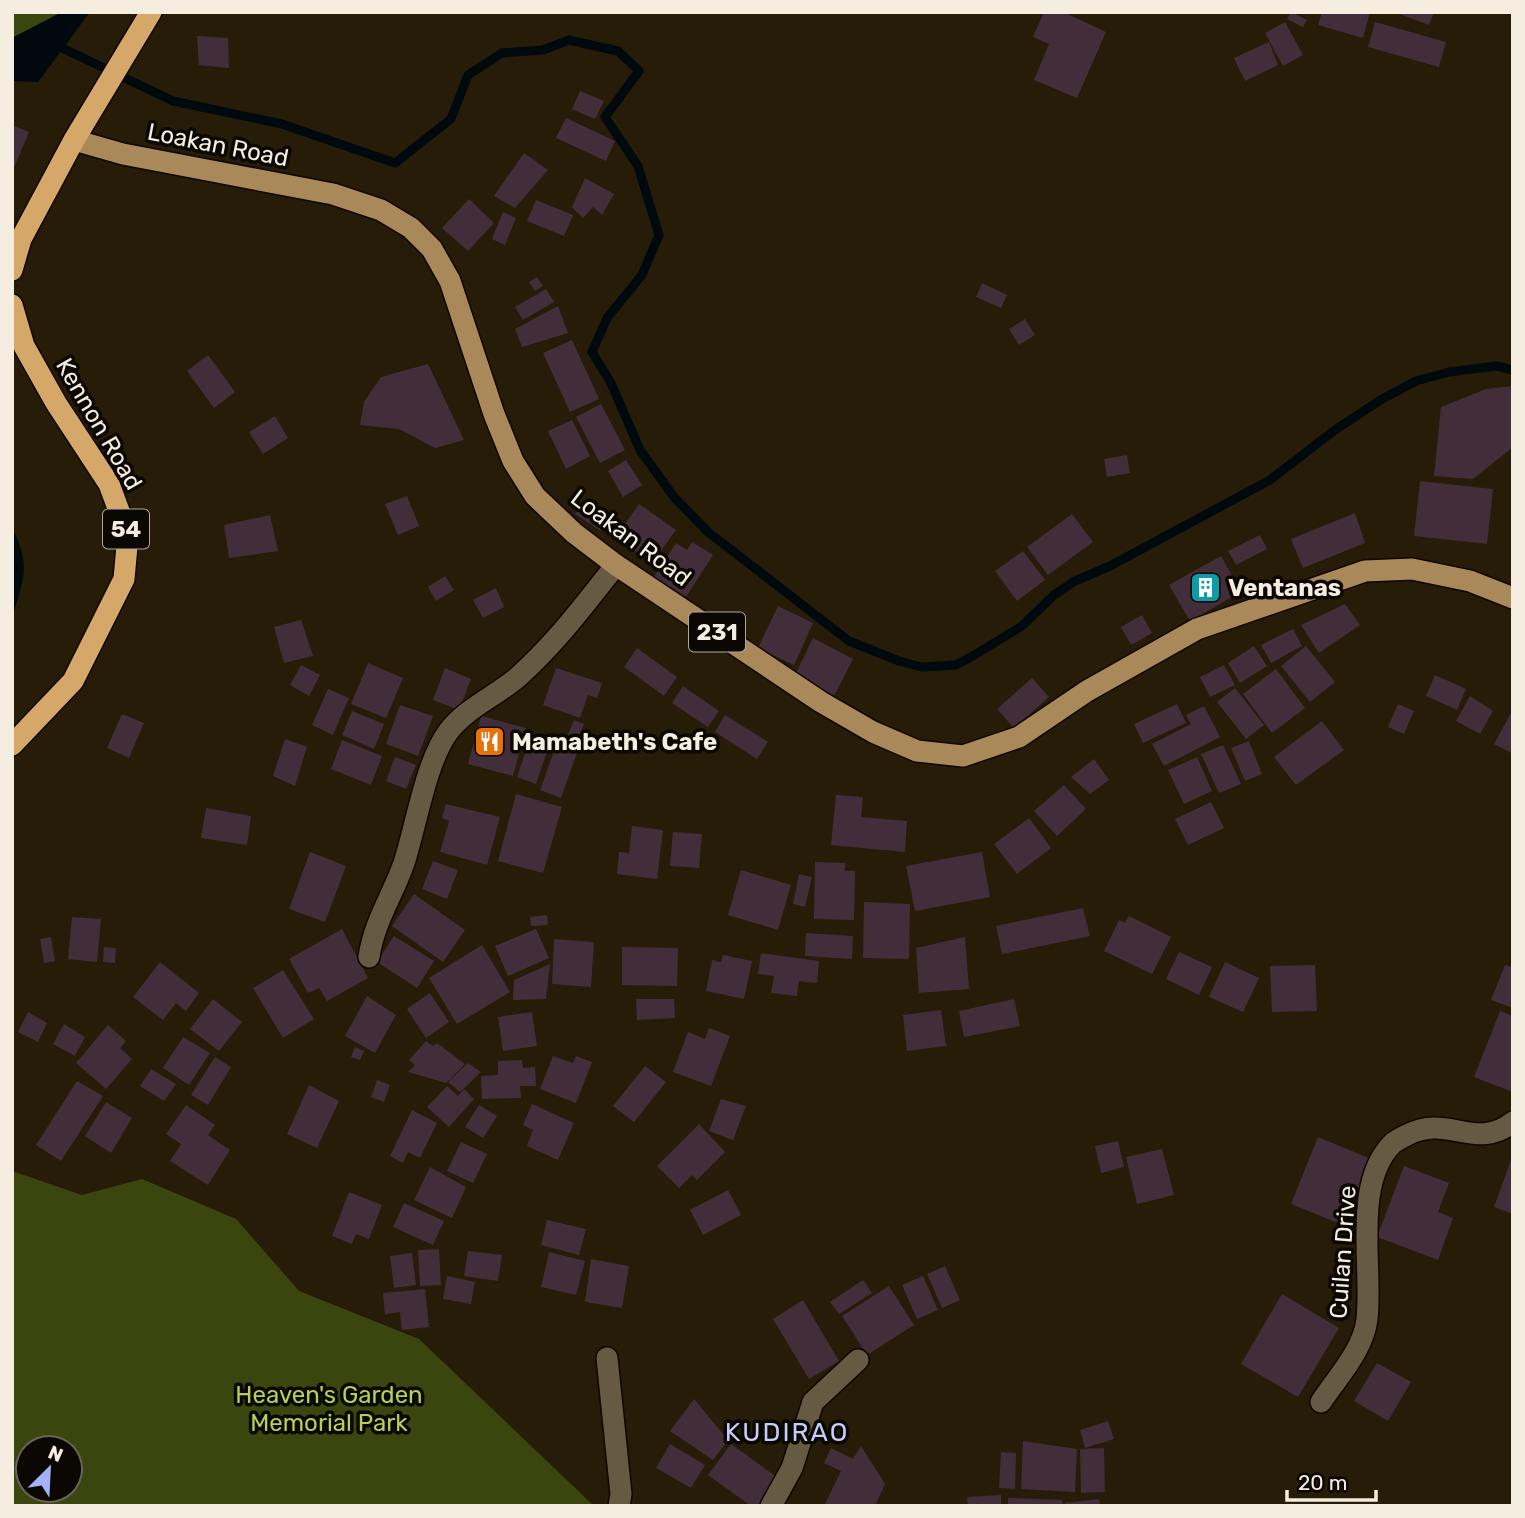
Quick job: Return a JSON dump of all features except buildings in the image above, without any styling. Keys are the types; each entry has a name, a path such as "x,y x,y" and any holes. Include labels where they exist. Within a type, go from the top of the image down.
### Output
{"highway":[{"path":"12,270 21,239 75,140 151,12"},
{"name":"Kennon Road","path":"12,305 24,346 55,403 109,484 128,535 124,579 73,681 12,745"}],"main road":[{"name":"Loakan Road","path":"75,140 123,154 333,194 381,210 411,228 432,249 450,281 494,414 513,461 536,496 574,533 616,565 821,702 873,732 917,751 963,756 1019,737 1087,691 1197,629 1365,571 1412,569 1470,581 1513,598"}],"street":[{"path":"369,957 378,919 404,863 435,756 447,733 461,718 515,680 549,649 616,565"},
{"name":"Cuilan Drive","path":"1321,1402 1358,1346 1367,1321 1368,1208 1380,1163 1394,1143 1420,1128 1441,1127 1485,1135 1501,1131 1513,1122"},
{"path":"607,1357 621,1494 619,1506"},
{"path":"771,1506 792,1468 813,1402 858,1360"}],"green space":[{"path":"12,12 62,12 12,38"},
{"name":"Heaven's Garden Memorial Park","path":"12,1171 82,1195 142,1179 236,1219 299,1291 419,1339 594,1506 12,1506"}],"shaded area":[{"path":"62,12 90,12 38,82 12,81 12,38"},
{"path":"12,528 22,552 24,572 12,617"}],"waterway":[{"path":"58,46 173,101 282,124 395,163 451,119 468,75 502,53 543,50 569,40 618,51 639,71 605,117 638,166 659,235 642,275 607,318 592,352 611,383 640,450 674,497 708,532 849,641 921,667 956,665 971,657 1022,626 1054,595 1075,581 1110,566 1270,480 1335,430 1382,399 1416,381 1449,372 1496,366 1513,370"}],"place":[{"name":"Ventanas","path":"1205,588"},
{"name":"Mamabeth's Cafe","path":"489,742"}],"district":[{"name":"KUDIRAO","path":"787,1432"}]}
